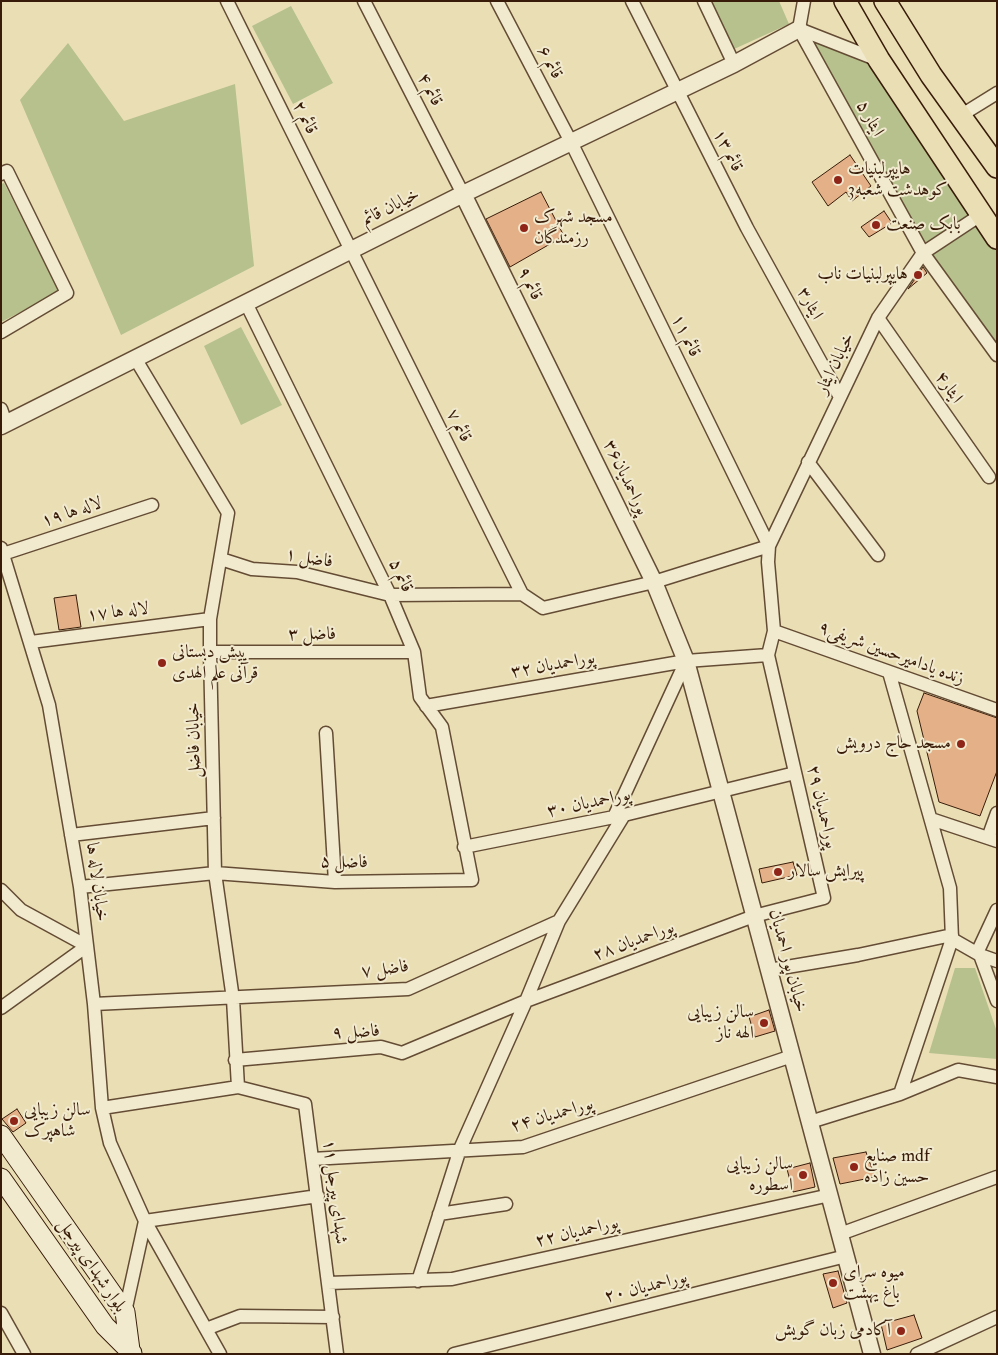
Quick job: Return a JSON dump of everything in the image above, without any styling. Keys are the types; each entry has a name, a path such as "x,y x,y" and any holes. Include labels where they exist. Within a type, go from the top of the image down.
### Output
{"highway":[{"path":"845,1 879,60 997,238"},
{"path":"885,1 931,75 997,167"}],"main road":[{"name":"بلوار شهدای پیرجل","path":"1,1135 125,1312 131,1352"},
{"name":"بلوار شهدای پیرجل","path":"1,1178 105,1326 131,1352"}],"street":[{"name":"قائم ۲","path":"227,1 350,251"},
{"name":"قائم ۴","path":"364,1 463,194"},
{"name":"قائم ۶","path":"497,1 571,142"},
{"name":"قائم ۱۳","path":"632,1 747,228"},
{"path":"704,1 734,64"},
{"path":"804,1 799,29 879,60"},
{"name":"خیابان قائم","path":"3,419 135,358 463,194 734,64 799,29"},
{"name":"ایثار ۵","path":"799,29 922,253 997,356"},
{"path":"960,116 997,93"},
{"name":"قائم ۱۱","path":"571,142 769,546"},
{"path":"1,174 7,171 67,293 1,332"},
{"name":"قائم ۹","path":"463,194 560,391"},
{"name":"خیابان ایثار","path":"768,655 774,631 768,562 769,546 808,462 878,318 922,253 982,214"},
{"name":"ایثار۳","path":"747,228 840,397"},
{"name":"قائم ۷","path":"350,251 522,594 543,608 654,582"},
{"name":"قائم ۵","path":"246,303 390,595 414,652 420,697 442,727 464,847 472,880"},
{"name":"ایثار۴","path":"878,318 989,477"},
{"name":"خیابان فاضل","path":"135,358 228,513 222,559 210,619 210,652 215,873 233,999 238,1087"},
{"name":"پوراحمدیان۳۶","path":"560,391 654,582"},
{"path":"808,462 878,555"},
{"name":"لاله ها ۱۹","path":"2,551 152,505"},
{"path":"654,582 769,546"},
{"name":"خیابان لاله ها","path":"2,551 50,705 80,887 94,1004 102,1108 110,1143 145,1221 220,1354"},
{"name":"فاضل ۱","path":"222,559 252,569 296,572 390,595 522,594"},
{"name":"خیابان پور احمدیان","path":"654,582 686,661 872,1354"},
{"name":"لاله ها ۱۷","path":"31,642 210,619"},
{"name":"زنده یادامیرحسین شریفی۹","path":"774,631 997,710"},
{"name":"فاضل ۳","path":"210,652 414,652"},
{"name":"پوراحمدیان ۳۲","path":"426,706 686,661 768,655"},
{"name":"پوراحمدیان ۲۹","path":"754,916 824,898 768,655"},
{"path":"418,1281 460,1149 526,1001 559,921 619,816 686,661"},
{"path":"889,672 950,888 952,937 900,1094"},
{"path":"326,732 336,882"},
{"name":"پوراحمدیان ۳۰","path":"464,847 619,816 795,773"},
{"path":"930,819 992,839 997,813"},
{"path":"72,835 214,818"},
{"name":"فاضل ۵","path":"80,887 215,873 336,882 472,880"},
{"path":"1,890 21,910 87,946 1,1008"},
{"path":"997,910 979,954 997,1001"},
{"name":"پوراحمدیان ۲۸","path":"526,1001 754,916"},
{"name":"فاضل ۷","path":"94,1004 233,999 408,989 559,921"},
{"path":"769,970 952,937 979,954 997,960"},
{"name":"فاضل ۹","path":"235,1060 381,1047 402,1054 526,1001"},
{"name":"پوراحمدیان ۲۴","path":"312,1159 460,1149 523,1147 792,1056"},
{"path":"810,1122 900,1094 958,1070 997,1077"},
{"path":"102,1108 238,1087"},
{"name":"شهدای پیرجل ۱۱","path":"238,1087 305,1104 337,1354"},
{"path":"840,1234 997,1177"},
{"name":"پوراحمدیان ۲۲","path":"328,1284 452,1279 830,1194"},
{"path":"125,1312 145,1221 318,1196"},
{"path":"439,1214 506,1204"},
{"name":"پوراحمدیان ۲۰","path":"454,1354 846,1256"},
{"path":"1,1313 6,1336 24,1354"},
{"path":"206,1329 240,1316 333,1317"},
{"path":"917,1354 995,1318"}],"green space":[{"path":"709,1 779,1 789,24 732,50"},
{"path":"291,6 333,83 293,104 252,26"},
{"path":"811,38 876,64 974,214 924,246"},
{"path":"68,43 124,121 235,84 254,266 121,335 20,100"},
{"path":"4,183 60,292 1,322 1,184"},
{"path":"980,221 997,245 997,346 932,255"},
{"path":"241,327 282,405 241,425 204,346"},
{"path":"955,968 975,968 997,1032 997,1059 929,1053"}],"building":[{"name":"هایپرلبنیات کوهدشت شعبه3","path":"850,155 871,186 852,201 846,192 828,206 812,182"},
{"name":"مسجد شهرک رزمندگان","path":"541,192 564,236 510,267 486,219"},
{"name":"بابک صنعت","path":"884,211 892,223 869,237 861,227"},
{"path":"923,267 927,273 908,289"},
{"path":"76,595 81,627 59,630 54,598"},
{"name":"مسجد حاج درویش","path":"924,693 997,718 997,771 980,816 939,802 917,711"},
{"name":"پیرایش سالار","path":"793,862 797,875 762,883 759,869"},
{"name":"سالن زیبایی الهه ناز","path":"769,1010 775,1031 755,1037 749,1017"},
{"name":"سالن زیبایی شاهپرک","path":"17,1109 26,1123 13,1132 2,1119"},
{"name":"صنایع mdf حسین زاده","path":"866,1152 875,1177 840,1184 833,1158"},
{"name":"سالن زیبایی اسطوره","path":"810,1163 815,1187 793,1192 787,1169"},
{"name":"میوه سرای باغ یهشت","path":"838,1271 847,1303 833,1308 823,1274"},
{"name":"آکادمی زبان گویش","path":"914,1315 922,1338 887,1350 881,1324"}],"place":[{"name":"هایپرلبنیات کوهدشت شعبه3","path":"838,180"},
{"name":"بابک صنعت","path":"876,225"},
{"name":"مسجد شهرک رزمندگان","path":"524,228"},
{"name":"هایپرلبنیات ناب","path":"918,275"},
{"name":"پیش دبستانی قرآنی علم الهدی","path":"162,663"},
{"name":"مسجد حاج درویش","path":"961,744"},
{"name":"پیرایش سالار","path":"778,872"},
{"name":"سالن زیبایی الهه ناز","path":"764,1023"},
{"name":"سالن زیبایی شاهپرک","path":"14,1121"},
{"name":"صنایع mdf حسین زاده","path":"854,1167"},
{"name":"سالن زیبایی اسطوره","path":"803,1175"},
{"name":"میوه سرای باغ یهشت","path":"833,1283"},
{"name":"آکادمی زبان گویش","path":"901,1331"}]}
